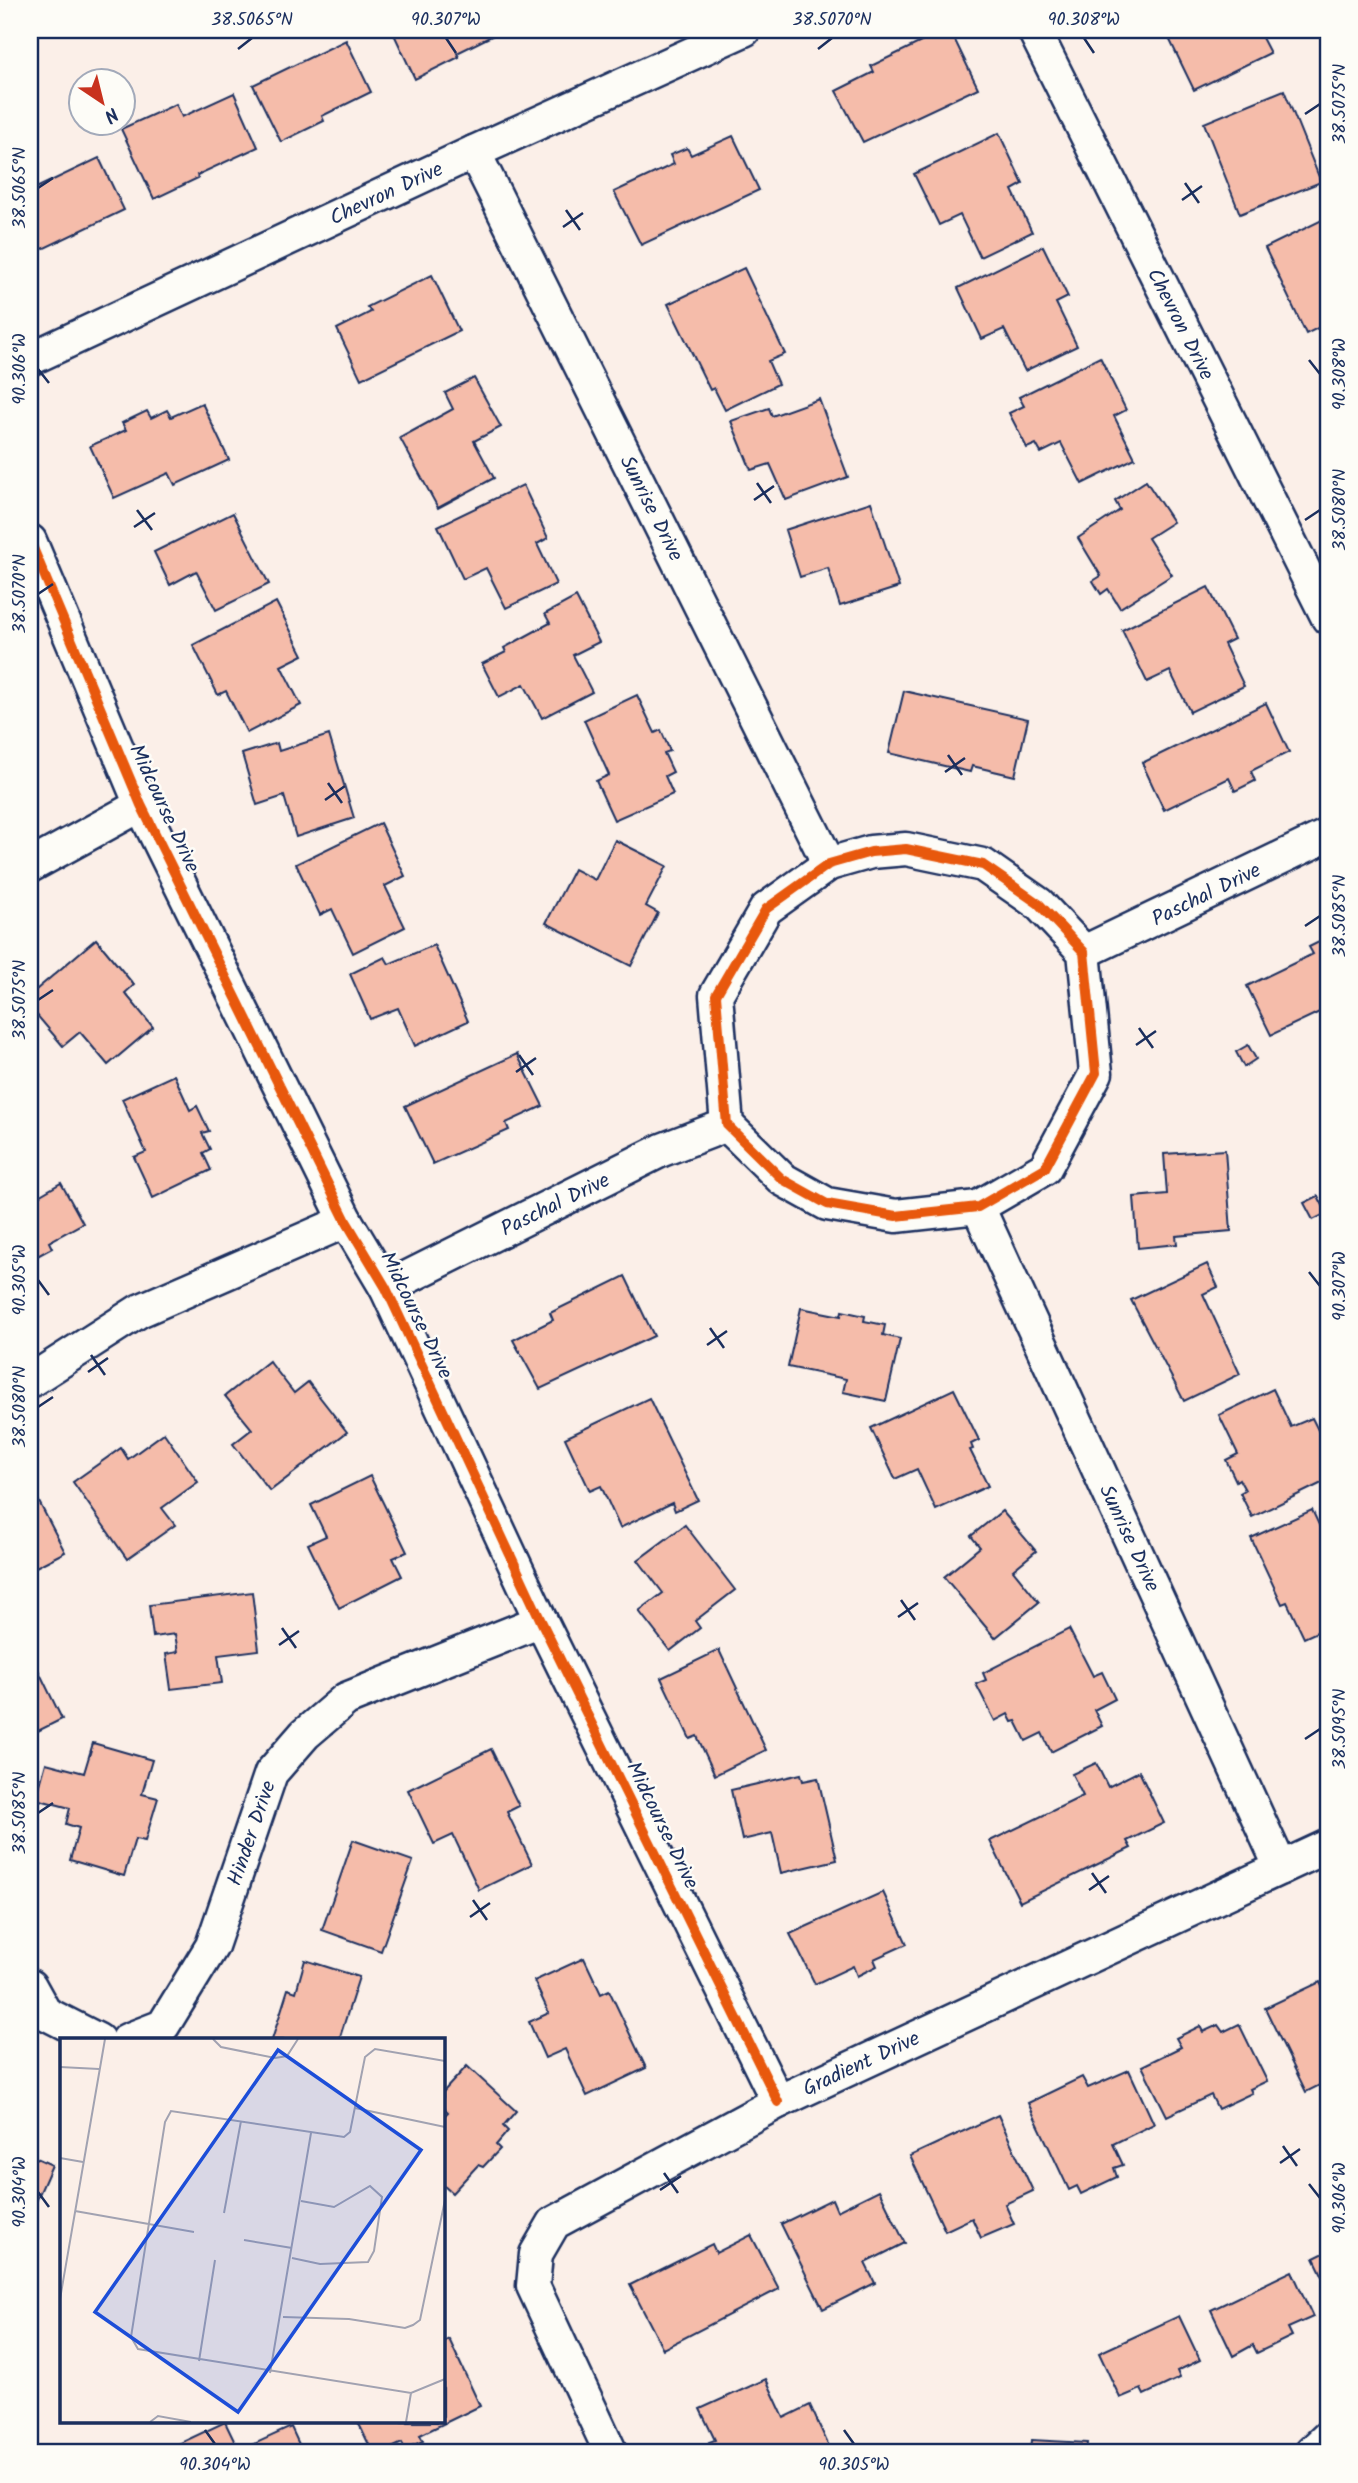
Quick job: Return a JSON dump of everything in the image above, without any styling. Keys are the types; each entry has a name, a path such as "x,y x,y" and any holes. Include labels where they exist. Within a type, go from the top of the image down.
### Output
{"street":[{"name":"Chevron Drive","path":"30,359 474,152 744,30"},
{"name":"Chevron Drive","path":"1034,30 1328,618"},
{"name":"Sunrise Drive","path":"474,152 829,864"},
{"name":"Midcourse Drive","path":"30,541 141,805 346,1221 386,1288 541,1621 778,2102"},
{"path":"30,866 141,805"},
{"name":"Paschal Drive","path":"1084,952 1328,835"},
{"path":"906,849 983,865 1039,904 1084,952 1096,1073 1045,1168 978,1208 897,1216 827,1204 782,1179 727,1125 716,995 765,909 829,864 871,852 906,849"},
{"name":"Paschal Drive","path":"386,1288 662,1150 727,1125"},
{"name":"Sunrise Drive","path":"978,1208 1281,1868"},
{"path":"30,1381 139,1311 346,1221"},
{"name":"Hinder Drive","path":"132,2038 163,2026 212,1946 271,1773 305,1734 346,1699 541,1621"},
{"name":"Gradient Drive","path":"611,2453 533,2286 536,2255 554,2223 778,2102 1328,1846"},
{"path":"30,1986 45,2013 94,2038"},
{"path":"1311,2453 1328,2437"}],"building":[{"path":"392,30 502,31 457,53 459,57 415,79"},
{"path":"950,30 978,88 863,142 836,91 874,72 871,66"},
{"path":"1165,30 1258,30 1270,53 1194,90"},
{"path":"346,40 371,92 322,116 324,121 281,142 253,85"},
{"path":"1284,90 1321,182 1240,214 1204,123"},
{"path":"234,93 258,147 197,175 198,178 154,199 124,136 136,136 136,122 176,104 182,117"},
{"path":"999,133 1023,184 1012,190 1032,232 980,257 960,215 939,225 914,174"},
{"path":"733,136 759,190 641,245 614,192 674,164 670,155 687,148 691,155"},
{"path":"99,158 124,210 30,255 30,191"},
{"path":"1328,217 1328,323 1306,334 1265,248"},
{"path":"1043,246 1068,297 1056,303 1077,346 1025,371 1004,329 982,339 958,288"},
{"path":"744,268 785,354 768,361 778,384 725,410 714,388 710,390 668,304"},
{"path":"432,275 459,331 361,379 337,329 371,312 367,307"},
{"path":"1100,357 1126,410 1114,416 1135,458 1082,484 1061,443 1041,453 1036,444 1027,448 1009,413 1024,406 1019,397"},
{"path":"474,378 501,427 474,441 494,478 438,508 400,438 453,409 445,393"},
{"path":"819,399 848,477 786,500 770,464 751,470 731,421 769,408 772,416"},
{"path":"202,403 229,460 175,485 169,473 114,498 90,446 126,430 122,423 147,411 151,418 167,410 171,417"},
{"path":"1146,481 1173,522 1148,538 1172,575 1120,608 1108,589 1101,594 1093,581 1101,576 1078,538 1120,510 1115,501"},
{"path":"523,485 548,538 537,544 556,584 506,608 486,568 463,579 438,526"},
{"path":"871,502 899,587 840,606 828,568 800,577 785,530"},
{"path":"233,513 269,584 216,610 196,571 170,585 154,552"},
{"path":"1208,587 1234,639 1224,644 1244,686 1190,712 1170,671 1147,682 1122,630"},
{"path":"576,597 599,642 573,655 592,692 542,718 524,684 499,697 482,664 506,652 504,648 550,623 545,614"},
{"path":"276,602 303,655 281,666 301,705 247,733 226,691 218,695 193,645"},
{"path":"904,691 1028,719 1015,776 972,766 970,772 889,753"},
{"path":"637,695 655,733 661,730 670,751 664,753 673,772 665,776 673,794 614,820 596,781 609,775 584,720"},
{"path":"1266,703 1289,752 1251,771 1255,781 1235,791 1229,778 1164,810 1142,763"},
{"path":"329,735 354,818 296,837 284,796 257,805 242,754 277,743 279,751"},
{"path":"380,823 405,876 385,886 405,927 353,953 332,909 320,915 296,864"},
{"path":"615,840 667,866 646,906 658,913 631,966 546,923 574,869 595,880"},
{"path":"1327,938 1328,1008 1271,1035 1247,986 1313,954 1309,947"},
{"path":"96,939 134,985 125,993 153,1027 108,1065 80,1032 63,1046 30,1007 30,995"},
{"path":"434,945 468,1021 415,1046 398,1008 370,1019 350,974 385,957 389,964"},
{"path":"1248,1045 1256,1059 1244,1067 1236,1052"},
{"path":"517,1054 543,1106 506,1123 509,1130 433,1164 405,1106"},
{"path":"174,1075 190,1110 197,1106 209,1131 202,1133 210,1149 203,1153 211,1170 153,1198 134,1157 146,1152 122,1099"},
{"path":"1225,1150 1231,1231 1176,1236 1177,1244 1138,1248 1134,1197 1167,1194 1164,1154"},
{"path":"61,1183 83,1223 49,1242 52,1248 32,1259 30,1201"},
{"path":"1318,1196 1327,1213 1313,1220 1304,1203"},
{"path":"1207,1264 1218,1287 1203,1294 1240,1374 1184,1401 1131,1300"},
{"path":"625,1276 654,1336 540,1389 513,1340 553,1320 550,1313"},
{"path":"801,1308 841,1316 842,1311 865,1316 864,1321 885,1325 883,1335 900,1339 886,1401 843,1392 846,1379 788,1367"},
{"path":"269,1361 294,1393 308,1382 347,1432 270,1491 233,1444 252,1429 225,1396"},
{"path":"954,1389 979,1440 971,1444 973,1449 970,1450 988,1486 936,1510 917,1469 895,1479 871,1428"},
{"path":"1273,1389 1291,1427 1312,1418 1328,1450 1328,1480 1252,1517 1240,1493 1245,1490 1239,1479 1236,1481 1226,1460 1238,1454 1219,1415"},
{"path":"649,1398 698,1500 675,1511 672,1503 620,1528 601,1486 590,1491 565,1438"},
{"path":"164,1433 198,1482 162,1508 175,1525 127,1559 73,1482 121,1448 128,1459"},
{"path":"370,1476 407,1552 393,1558 402,1576 339,1608 308,1544 326,1536 311,1505"},
{"path":"38,1500 65,1552 30,1570 30,1504"},
{"path":"1312,1510 1328,1544 1328,1627 1304,1638 1287,1602 1282,1604 1251,1538"},
{"path":"1002,1511 1036,1551 1013,1570 1039,1602 995,1638 944,1577 980,1547 971,1536"},
{"path":"685,1525 735,1590 695,1621 700,1628 670,1651 639,1611 663,1593 638,1560"},
{"path":"252,1592 259,1650 218,1655 222,1683 171,1689 166,1654 178,1652 175,1634 153,1637 149,1605"},
{"path":"1069,1629 1093,1676 1102,1672 1115,1699 1094,1710 1102,1726 1051,1752 1042,1733 1026,1741 1016,1721 1012,1722 1008,1714 995,1721 976,1684 986,1680 983,1673"},
{"path":"719,1650 766,1750 715,1775 697,1736 690,1739 661,1678"},
{"path":"30,1653 62,1719 30,1735"},
{"path":"93,1743 152,1760 142,1794 158,1798 145,1841 135,1839 124,1876 70,1860 79,1828 66,1824 70,1808 36,1799 46,1763 84,1773"},
{"path":"491,1749 519,1806 507,1812 532,1864 479,1890 453,1835 434,1844 408,1790"},
{"path":"1096,1763 1108,1787 1139,1771 1164,1823 1127,1841 1131,1848 1020,1902 990,1841 1083,1796 1072,1774"},
{"path":"801,1774 803,1781 818,1778 837,1860 781,1873 772,1833 742,1840 731,1790"},
{"path":"353,1840 413,1861 381,1951 322,1930"},
{"path":"883,1892 907,1944 874,1959 877,1966 857,1976 853,1966 815,1984 790,1934"},
{"path":"584,1958 601,1994 609,1990 646,2068 587,2096 565,2049 545,2058 529,2022 549,2013 534,1981"},
{"path":"305,1960 359,1977 340,2038 273,2038 288,1989 296,1992"},
{"path":"1320,1982 1324,1991 1328,1989 1328,2081 1306,2092 1265,2008"},
{"path":"1239,2024 1267,2081 1250,2089 1252,2093 1218,2109 1211,2095 1167,2116 1142,2066 1181,2047 1176,2038 1200,2026 1203,2032 1218,2025 1223,2032"},
{"path":"467,2066 516,2111 503,2126 508,2131 496,2145 500,2149 483,2167 478,2165 452,2193 444,2186 444,2116 448,2112 444,2108 444,2091"},
{"path":"1129,2070 1154,2124 1113,2144 1123,2165 1114,2168 1117,2177 1081,2194 1077,2186 1069,2190 1028,2103 1082,2077 1088,2088"},
{"path":"998,2115 1033,2191 1005,2204 1014,2224 981,2238 972,2218 945,2231 910,2156"},
{"path":"30,2155 52,2165 30,2215"},
{"path":"879,2190 905,2243 865,2263 875,2283 823,2309 781,2224 832,2199 837,2211"},
{"path":"751,2235 779,2289 663,2349 630,2285 712,2244 716,2253"},
{"path":"1328,2251 1328,2287 1314,2258"},
{"path":"1292,2271 1313,2317 1288,2328 1292,2336 1257,2353 1253,2345 1233,2356 1211,2310"},
{"path":"1179,2316 1200,2360 1177,2371 1180,2378 1144,2395 1141,2389 1120,2398 1099,2353"},
{"path":"449,2339 480,2406 444,2423 444,2342"},
{"path":"766,2379 784,2418 810,2405 832,2453 714,2453 709,2442 715,2440 700,2409"},
{"path":"226,2424 239,2451 291,2427 303,2453 174,2453 172,2447"},
{"path":"359,2424 443,2424 420,2435 423,2441 405,2449 402,2443 381,2453 373,2453"},
{"path":"1031,2440 1087,2443 1086,2453 1030,2453"}],"cycle path":[{"path":"30,541 141,805 346,1221 386,1288 541,1621 778,2102"},
{"path":"906,849 983,865 1039,904 1084,952 1096,1073 1045,1168 978,1207 896,1216 827,1204 782,1179 727,1125 716,995 766,909 829,864 871,852 906,849"}]}
